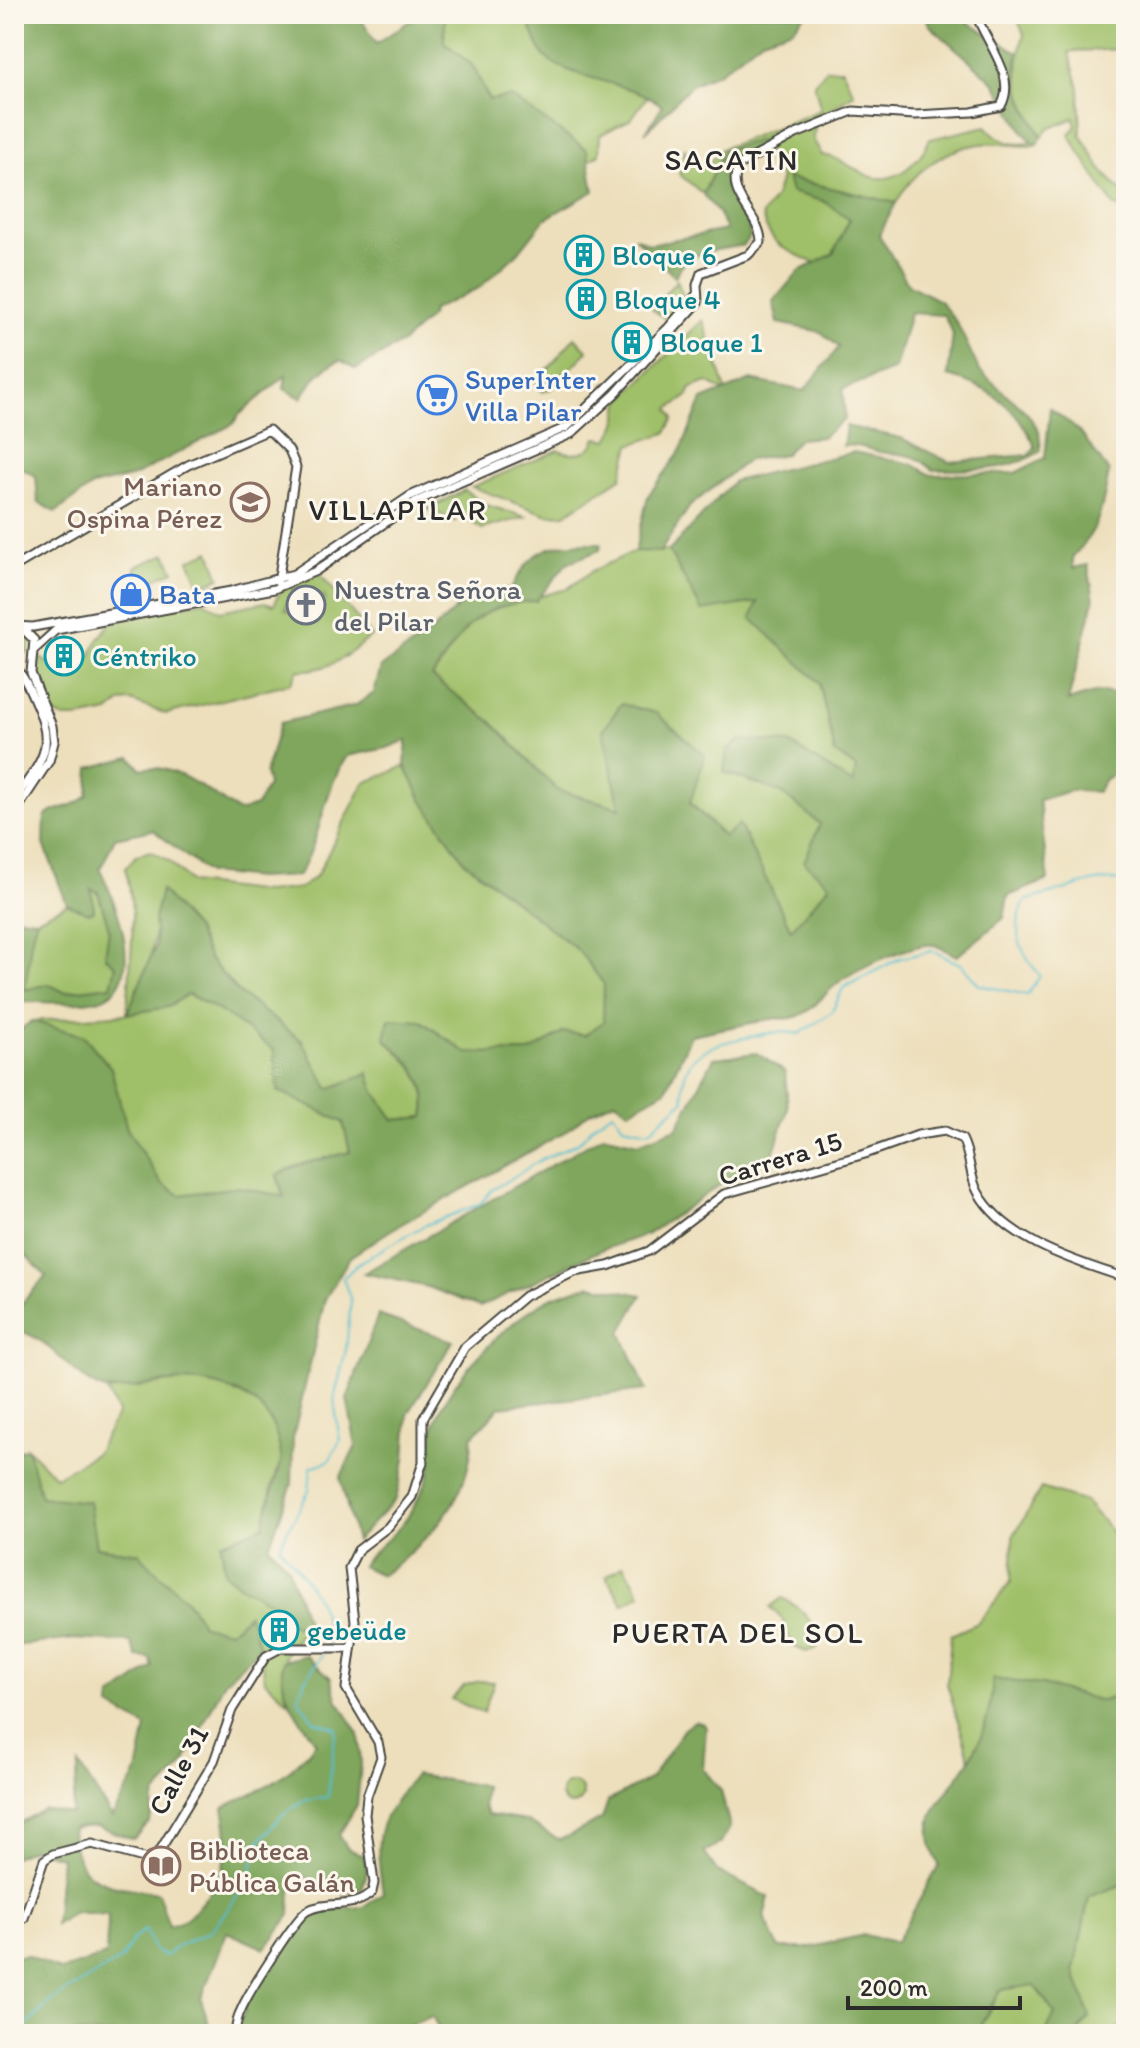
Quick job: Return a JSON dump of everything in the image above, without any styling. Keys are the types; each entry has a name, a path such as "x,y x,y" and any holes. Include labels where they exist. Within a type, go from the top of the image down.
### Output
{"main road":[{"path":"14,800 45,754 48,735 25,681 14,664 32,653 56,630 274,589 334,561 415,502 571,434 615,394 698,303 701,273 748,255 761,242 760,230 736,186 735,172 747,159 853,111 915,115 972,112 1001,106 1006,96 1006,83 976,14"},
{"path":"16,626 53,623 279,579 321,560 410,496 567,427 668,328 697,294"},
{"path":"14,567 188,465 269,430 289,450 296,467 279,579 274,589"},
{"path":"14,814 49,761 54,742 52,726 31,673 32,635 16,626"},
{"name":"Carrera 15","path":"235,2034 250,1990 298,1919 318,1907 353,1904 372,1892 374,1883 365,1815 367,1796 381,1757 378,1742 346,1688 348,1648 355,1621 349,1578 351,1562 358,1550 388,1527 412,1497 423,1462 423,1419 465,1347 525,1296 574,1272 632,1259 649,1251 724,1194 865,1154 918,1135 945,1131 962,1139 974,1184 996,1213 1038,1246 1126,1278"},
{"name":"Calle 31","path":"14,1927 24,1918 44,1860 53,1854 92,1844 147,1859 159,1852 214,1761 232,1710 266,1656 281,1648 348,1648"}],"green space":[{"path":"14,14 358,14 377,43 417,16 445,14 444,42 473,66 489,100 511,97 587,150 594,191 545,219 518,253 479,288 432,310 431,316 402,343 356,369 340,360 327,367 301,398 284,389 286,375 239,415 233,424 134,476 92,486 56,512 38,502 36,476 14,464"},
{"path":"445,14 524,14 544,56 575,72 649,94 631,119 600,135 599,154 589,161 587,150 489,100 473,66 444,42"},
{"path":"524,14 806,14 793,29 762,39 720,72 691,85 645,133 662,106 635,91 552,62 540,49"},
{"path":"925,14 966,14 967,22 1019,53 1019,86 1042,137 1036,146 1023,132 995,83 929,25"},
{"path":"1015,14 1126,14 1126,46 1069,52 1079,88 1081,135 1102,171 1126,196 1126,210 1114,206 1069,135 1076,127 1074,118 1048,129 1042,137 1020,87 1018,63 1024,34"},
{"path":"827,69 842,69 854,94 817,118 813,139 822,155 869,176 889,178 906,170 930,139 986,126 1007,142 1034,142 1036,146 980,144 954,151 920,172 896,203 788,178 791,192 823,201 850,219 833,254 817,264 782,247 765,226 762,215 775,197 781,178 769,162 767,138 720,157 703,194 679,174 685,148 688,164 706,167 721,149 821,110 814,83"},
{"path":"767,138 763,145 732,166 735,193 750,237 744,245 694,256 686,261 675,277 634,237 650,244 726,230 719,214 703,194 724,150"},
{"path":"787,178 896,203 879,235 909,285 940,301 957,323 979,370 1027,413 1039,431 1041,451 1002,466 933,470 908,455 843,446 846,426 901,438 949,462 1029,455 1035,447 1020,421 1001,401 977,386 948,376 953,334 944,315 910,313 895,369 843,389 845,419 822,437 799,439 785,454 748,460 690,506 660,552 635,551 648,496 680,452 702,400 751,380 804,391 839,347 821,332 778,323 773,302 799,271 833,254 850,219 823,201 791,192"},
{"path":"677,280 687,306 672,324 652,309"},
{"path":"703,320 727,393 707,382 691,388 687,397 669,409 674,418 666,433 630,445 621,478 565,514 548,515 472,487 558,450 580,453 590,448 596,438 608,440 617,424 620,401"},
{"path":"575,337 588,351 552,388 543,392 536,383"},
{"path":"1050,408 1080,432 1109,472 1094,528 1073,556 1073,568 1088,565 1094,600 1068,701 1105,692 1126,702 1126,768 1105,779 1097,792 1072,790 1039,800 1048,880 1008,896 1004,918 957,956 934,945 914,948 850,975 798,1016 691,1035 666,1090 629,1111 615,1101 590,1112 565,1132 391,1230 350,1257 325,1299 293,1438 292,1484 269,1546 288,1567 308,1627 294,1626 276,1605 241,1586 225,1573 221,1543 264,1526 281,1461 277,1437 260,1408 233,1390 200,1382 166,1382 105,1390 81,1377 38,1340 14,1330 14,1312 46,1276 14,1243 14,1034 32,1021 84,1036 111,1068 127,1129 162,1184 180,1195 239,1187 284,1197 277,1175 299,1165 350,1152 343,1122 278,1091 274,1050 222,1012 188,994 168,1007 127,1014 156,945 154,919 161,890 196,930 209,959 238,992 302,1041 329,1089 368,1073 375,1092 394,1120 424,1117 426,1104 417,1073 385,1039 389,1019 421,1021 467,1053 530,1052 564,1032 585,1035 603,1022 604,984 578,950 464,861 422,800 405,766 407,740 387,748 347,756 332,785 312,847 298,876 257,878 208,873 153,830 115,838 100,869 119,916 126,953 118,985 107,996 88,1001 14,1001 14,917 37,919 25,990 48,984 64,992 111,986 116,966 105,956 109,929 98,892 91,889 94,910 89,913 67,904 44,844 45,816 88,795 90,768 131,757 141,769 166,770 192,781 239,812 256,806 268,785 265,773 280,723 356,705 374,693 381,667 431,632 471,595 511,589 537,554 558,546 601,543 600,550 567,563 536,601 498,608 472,623 432,677 493,723 557,790 620,808 603,730 621,704 656,713 705,755 690,803 724,837 739,824 791,930 830,885 804,862 820,824 782,793 724,772 727,751 740,740 789,743 853,784 856,768 835,753 819,682 751,618 758,602 702,611 669,551 734,481 854,452 912,464 931,475 1015,473 1045,458"},
{"path":"465,490 483,504 526,517 482,529 458,513 455,521 428,509"},
{"path":"210,551 220,578 200,586 189,560"},
{"path":"635,551 669,551 702,610 759,602 752,618 819,682 835,753 857,768 853,784 724,771 782,793 820,824 830,885 791,930 739,825 724,837 690,802 621,808 557,790 493,723 432,677 471,620 495,608 567,589 592,571"},
{"path":"166,554 174,571 143,584 135,567"},
{"path":"314,567 372,636 329,665 298,670 291,683 166,714 131,701 121,702 109,712 78,718 63,718 50,713 34,675 34,655 58,668 81,674 98,640 115,617 204,601 220,611 265,602 274,605 282,587","holes":["296,586 325,598 316,621 285,609"]},
{"path":"14,631 23,633 30,641 28,652 14,659"},
{"path":"405,766 422,800 464,861 578,950 604,984 604,1022 585,1035 564,1032 530,1052 467,1053 421,1021 385,1039 410,1064 424,1093 424,1117 394,1120 375,1092 368,1073 329,1090 302,1041 238,992 209,959 196,930 161,891 152,952 136,989 168,1007 187,994 257,1034 276,1052 310,1101 329,1116 343,1122 350,1152 299,1165 277,1176 284,1198 239,1187 180,1195 162,1184 127,1129 110,1068 84,1036 32,1021 127,1014 132,904 125,868 137,855 151,851 169,861 191,883 265,892 301,888 317,875 364,783"},
{"path":"91,888 98,892 109,929 105,956 116,966 112,986 64,992 48,984 25,990 29,940 37,919 67,904 89,913 94,910"},
{"path":"757,1053 785,1072 788,1109 772,1157 733,1176 648,1234 601,1250 480,1307 428,1287 364,1273 604,1135 638,1143 677,1128 714,1058"},
{"path":"591,1285 642,1295 621,1332 646,1390 500,1407 472,1437 464,1480 455,1499 431,1532 382,1575 361,1566 399,1528 415,1504 428,1478 434,1426 441,1408 466,1371 499,1336 534,1308 556,1296"},
{"path":"378,1315 453,1341 408,1414 405,1460 396,1499 356,1541 340,1478 356,1446 347,1399"},
{"path":"192,1379 227,1388 261,1405 276,1432 282,1458 272,1486 264,1526 221,1543 225,1573 241,1586 276,1605 294,1626 308,1627 292,1644 284,1661 282,1679 289,1702 265,1681 260,1647 248,1614 230,1631 202,1625 189,1603 139,1553 96,1547 41,1497 27,1448 56,1477 96,1453 118,1413 107,1391"},
{"path":"27,1448 41,1497 89,1502 96,1547 139,1553 189,1603 202,1625 230,1631 249,1614 260,1648 225,1681 182,1767 155,1795 150,1822 133,1839 97,1826 72,1828 74,1848 88,1873 111,1885 158,1893 169,1926 184,1920 195,1910 211,1890 222,1868 227,1846 223,1808 284,1775 316,1743 286,1694 283,1661 305,1655 331,1678 338,1701 359,1734 361,1765 357,1805 339,1835 348,1849 364,1855 367,1872 362,1889 344,1893 303,1876 291,1891 290,1915 265,1949 227,1932 201,1999 212,2034 14,2034 14,1957 27,1955 61,1971 106,1955 108,1915 75,1912 55,1925 61,1857 33,1849 14,1857 14,1826 44,1809 71,1814 79,1765 112,1817 137,1772 146,1727 110,1706 111,1697 153,1667 150,1658 137,1657 131,1642 74,1639 14,1646 14,1452"},
{"path":"1041,1488 1086,1502 1126,1548 1126,1694 1102,1701 1042,1685 993,1679 990,1719 970,1760 947,1684 951,1635 978,1623 1011,1582 1013,1537"},
{"path":"624,1565 641,1594 623,1604 606,1576"},
{"path":"782,1598 799,1609 812,1624 820,1636 817,1648 806,1652 792,1646 783,1620 770,1607"},
{"path":"993,1679 1042,1685 1102,1701 1126,1694 1126,1883 1089,1897 1074,1970 1090,2017 1076,2034 1045,2034 1055,2014 1034,1985 1000,1990 976,2034 442,2034 432,2016 390,2034 244,2034 238,2026 255,1986 273,1968 305,1919 321,1910 364,1907 383,1893 378,1856 381,1830 393,1805 415,1775 485,1786 483,1805 488,1815 526,1821 560,1840 602,1819 608,1801 651,1778 685,1727 695,1721 706,1728 703,1769 721,1791 730,1827 721,1843 704,1852 718,1872 769,1897 764,1917 779,1948 808,1948 864,1935 896,1942 939,1865 932,1846 932,1817 977,1746 987,1718"},
{"path":"479,1681 494,1682 483,1713 451,1699 463,1686"},
{"path":"572,1783 580,1786 583,1794 580,1802 572,1805 564,1802 561,1794 564,1786"},
{"path":"1126,1883 1126,2023 1108,2034 1076,2034 1090,2017 1074,1970 1089,1896"},
{"path":"1034,1985 1055,2014 1045,2034 976,2034 1000,1990"}],"waterway":[{"path":"327,1646 320,1606 297,1567 279,1546 309,1491 311,1467 329,1461 340,1441 334,1400 346,1349 351,1301 343,1278 360,1262 423,1226 480,1204 492,1190 542,1159 578,1143 596,1123 613,1112 623,1126 649,1131 684,1100 686,1071 700,1053 723,1043 763,1034 799,1034 832,1012 843,988 900,958 933,951 962,965 979,985 1027,995 1040,976 1019,941 1018,923 1025,901 1095,881 1126,880"},
{"path":"18,2034 52,2000 122,1959 133,1939 145,1930 155,1951 166,1956 177,1946 211,1931 249,1881 258,1843 282,1815 302,1801 328,1797 336,1728 314,1721 298,1699 304,1681 325,1651"}],"place":[{"name":"Bloque 6","path":"584,255"},
{"name":"Bloque 4","path":"586,299"},
{"name":"Bloque 1","path":"632,342"},
{"name":"SuperInter Villa Pilar","path":"437,395"},
{"name":"Mariano Ospina Pérez","path":"250,502"},
{"name":"Bata","path":"131,594"},
{"name":"Nuestra Señora del Pilar","path":"306,605"},
{"name":"Céntriko","path":"64,656"},
{"name":"gebeüde","path":"279,1630"},
{"name":"Biblioteca Pública Galán","path":"161,1866"}],"district":[{"name":"SACATIN","path":"732,159"},
{"name":"VILLAPILAR","path":"398,509"},
{"name":"PUERTA DEL SOL","path":"738,1632"}]}
